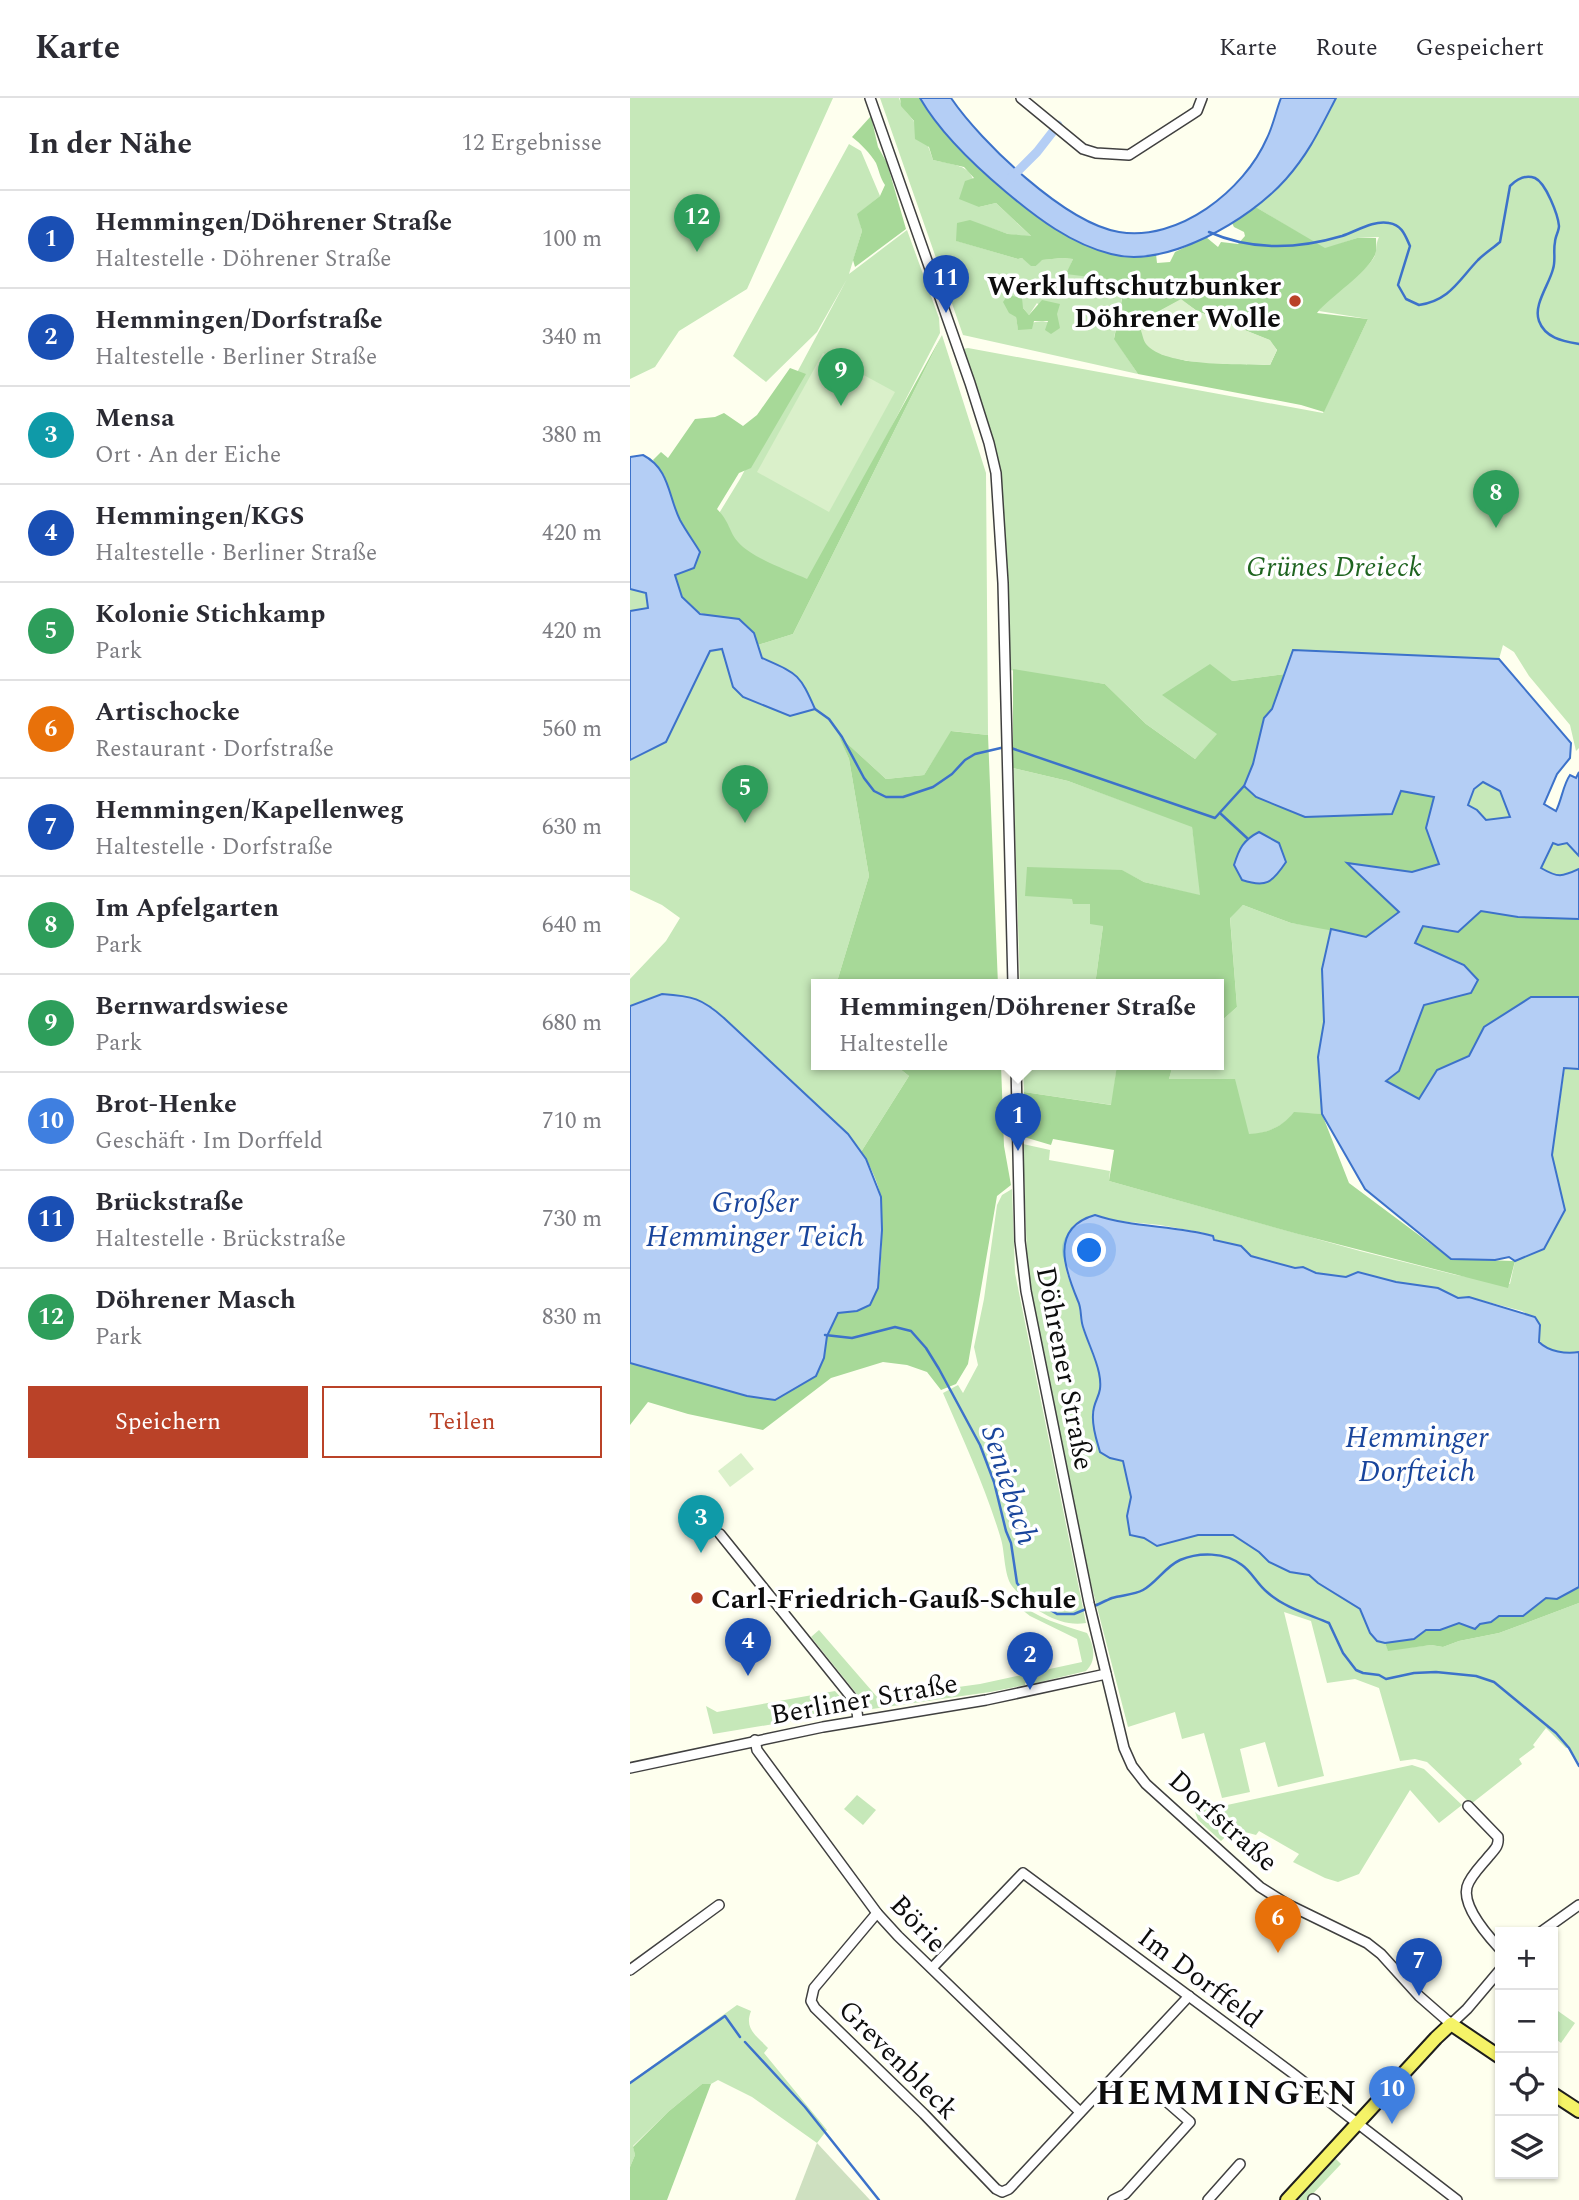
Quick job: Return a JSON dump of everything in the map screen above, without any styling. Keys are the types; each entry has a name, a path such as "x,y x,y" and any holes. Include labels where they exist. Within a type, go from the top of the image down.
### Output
{"main road":[{"name":"Dorfstraße","path":"1451,2024 1495,2054"},
{"path":"1287,2200 1451,2024"},
{"path":"1558,2097 1579,2111"}],"street":[{"path":"870,98 970,383 993,458 1001,533 1013,979"},
{"path":"1021,98 1089,152 1129,155 1197,111 1202,98"},
{"name":"Döhrener Straße","path":"1016,1070 1020,1241 1026,1291 1089,1603 1106,1674"},
{"path":"720,1534 856,1703 858,1720"},
{"name":"Berliner Straße","path":"630,1768 858,1720 986,1700 1106,1674"},
{"name":"Dorfstraße","path":"1106,1674 1127,1755 1146,1784 1260,1887 1287,1904 1367,1943 1381,1954 1419,1996 1451,2024"},
{"name":"Börie","path":"755,1741 757,1750 877,1913 1080,2112"},
{"path":"1468,1806 1498,1837 1497,1847 1467,1887 1467,1898 1495,1944"},
{"name":"Im Dorffeld","path":"932,1968 1023,1872 1457,2200"},
{"path":"630,1970 719,1905"},
{"path":"1548,1927 1579,1905"},
{"name":"Grevenbleck","path":"877,1913 814,1988 811,2001 814,2008 924,2114 996,2189 1002,2192 1009,2189 1080,2112"},
{"path":"1451,2024 1495,1976"},
{"path":"1080,2112 1189,1996"},
{"path":"1113,2200 1125,2194 1190,2122 1166,2101"},
{"path":"1208,2200 1240,2165"}],"green space":[{"path":"630,98 833,98 747,289 679,331 655,367 630,379"},
{"path":"880,98 899,98 928,145 933,160 956,165 968,172 975,184 979,207 996,203 1032,237 1008,234 970,221 957,241 1022,258 1036,266 1041,260 1073,259 1067,274 1093,273 1108,287 1118,289 1125,283 1114,338 1138,374 963,335","holes":["1037,303 1060,328 1039,321 1018,329 1016,317 1023,308 1029,315"]},
{"path":"900,98 920,98 926,109 1061,233 1107,252 1156,254 1157,263 1170,262 1175,252 1206,237 1218,247 1221,242 1238,244 1245,236 1244,232 1232,223 1254,206 1325,248 1357,238 1376,238 1376,253 1371,262 1317,313 1368,319 1324,412 1301,405 1138,374 1114,339 1125,284 1119,289 1099,283 1093,273 1090,277 1066,274 1073,259 1042,260 1036,266 1031,266 1022,258 956,241 957,223 970,220 1008,234 1031,236 996,203 979,207 959,199 965,181 974,178 964,167 933,160 929,147 915,139 914,121 901,106","holes":["1181,300 1197,311 1269,340 1277,350 1270,365 1187,361 1161,354 1150,316"]},
{"name":"Grünes Dreieck","path":"1336,98 1579,98 1579,748 1576,751 1570,725 1529,676 1514,652 1503,645 1499,659 1293,650 1285,674 1232,681 1218,734 1195,759 1146,724 1105,684 1010,670 1004,515 994,441 958,350 968,348 1323,413 1368,319 1319,311 1331,296 1373,259 1379,237 1357,238 1325,249 1254,206 1270,195"},
{"path":"871,116 878,147 887,163 906,229 855,267 853,260 862,231 857,214 880,196 885,185 874,159 852,137"},
{"path":"849,144 861,151 880,196 858,214 862,231 849,274 907,230 939,318 940,333 787,629 699,546 740,479 847,279 817,332 766,382 733,356"},
{"path":"1008,295 1022,298 1023,308 1029,315 1042,300 1060,304 1057,314 1060,328 1051,334 1045,330 1048,321 1034,321 1032,329 1018,330 1016,317 1009,313 1003,302"},
{"path":"1181,299 1197,311 1270,340 1277,350 1270,365 1204,363 1169,357 1155,351 1146,344 1140,328 1150,316"},
{"path":"942,335 986,473 988,735 952,731 924,775 886,779 840,737 849,759 869,876 838,979 811,979 811,1070 901,1070 909,1076 861,1152 848,1134 712,1007 630,1006 630,979 666,941 680,918 662,905 630,890 630,760 666,742 710,651 722,648 733,687 786,669 762,658 758,645 793,634"},
{"path":"942,335 793,634 758,645 751,631 743,623 700,613 690,607 681,596 674,575 700,552 679,518 664,475 653,460 661,452 668,458 695,419 724,413 743,426 757,415 790,368 806,374 751,468 739,473 717,509 744,548 807,579"},
{"path":"823,353 895,392 829,512 757,472"},
{"path":"630,589 646,593 648,608 630,611"},
{"path":"1210,664 1232,681 1285,674 1272,709 1264,719 1253,764 1244,786 1400,791 1434,797 1426,828 1439,865 1412,872 1348,863 1400,912 1366,937 1291,923 1243,905 1230,918 1237,1007 1224,1019 1224,979 1096,979 1103,926 1090,924 1090,904 1073,904 1072,899 1025,896 1027,867 1122,870 1144,882 1200,895 1192,827 1068,781 1013,768 1013,669 1105,684 1146,724 1195,759 1217,734 1162,695"},
{"path":"951,731 988,735 998,979 838,979 869,876 849,759 839,736 886,779 924,775"},
{"path":"1013,768 1068,781 1192,826 1201,896 1144,882 1121,870 1073,899 1090,904 1103,926 1096,979 1020,979"},
{"path":"1483,782 1500,791 1510,817 1486,820 1477,810 1467,805 1474,789"},
{"path":"1553,843 1567,843 1579,854 1579,869 1560,875 1541,868"},
{"path":"1243,905 1291,923 1331,929 1322,969 1324,1022 1318,1057 1322,1114 1294,1113 1274,1128 1249,1135 1169,1079 1172,1070 1224,1070 1224,1019 1237,1007 1230,917"},
{"path":"1481,911 1518,917 1579,919 1579,997 1531,997 1484,1027 1469,1056 1437,1070 1419,1099 1386,1081 1399,1071 1424,1005 1471,993 1464,965 1415,943 1423,926 1458,932"},
{"path":"1565,1067 1579,1069 1579,1352 1562,1353 1545,1347 1539,1338 1538,1321 1522,1311 1469,1297 1458,1298 1438,1288 1396,1282 1359,1272 1346,1277 1316,1273 1303,1267 1295,1268 1250,1256 1241,1246 1220,1242 1204,1233 1095,1216 1064,1244 1067,1274 1079,1303 1081,1324 1099,1371 1101,1391 1092,1413 1101,1452 1110,1458 1123,1460 1131,1497 1127,1516 1130,1535 1144,1538 1157,1546 1198,1535 1233,1535 1269,1562 1290,1572 1309,1575 1361,1609 1370,1633 1376,1641 1385,1643 1388,1650 1431,1645 1443,1647 1499,1633 1579,1603 1579,1763 1569,1747 1566,1748 1546,1728 1533,1745 1535,1747 1519,1759 1522,1764 1471,1804 1427,1762 1415,1759 1400,1761 1379,1688 1355,1679 1327,1683 1311,1621 1284,1612 1324,1776 1278,1787 1265,1742 1240,1749 1250,1792 1222,1798 1204,1733 1182,1739 1175,1712 1128,1727 1090,1580 1031,1289 1027,1257 1023,1144 1050,1150 1049,1160 1110,1171 1109,1181 1360,1251 1456,1275 1510,1284 1515,1261 1544,1249 1565,1210 1552,1155"},
{"path":"901,1070 1001,1070 1004,1146 1011,1185 997,1196 968,1364 956,1384 941,1390 927,1372 907,1365 883,1362 831,1378 763,1430 688,1414 648,1402 630,1425 630,1363 747,1396 775,1400 824,1358 826,1337 838,1313 860,1306 873,1295 879,1283 881,1197 868,1162 861,1152 909,1076"},
{"path":"1023,1070 1116,1070 1112,1105 1024,1092"},
{"path":"1116,1070 1172,1070 1169,1079 1235,1079 1249,1134 1274,1128 1285,1122 1294,1112 1322,1114 1349,1183 1451,1259 1515,1261 1508,1288 1298,1234 1109,1181 1114,1150 1053,1139 1051,1145 1024,1137 1024,1092 1111,1105"},
{"path":"1012,1189 1015,1273 1086,1623 1065,1622 1045,1615 1027,1602 1012,1586 989,1502 943,1393 958,1385 963,1393 978,1365 974,1347 984,1299 997,1205 1002,1195"},
{"path":"741,1453 754,1469 730,1487 718,1471"},
{"path":"1579,1587 1579,1603 1499,1633 1443,1647 1431,1645 1388,1651 1385,1643 1413,1639 1426,1630 1440,1630 1459,1623 1480,1624 1491,1622 1499,1616 1523,1616 1546,1598 1557,1599"},
{"path":"1015,1600 1040,1616 1087,1633 1093,1653 1092,1663 1086,1671 990,1692 872,1709 868,1708 811,1637 819,1630 878,1698 980,1684 1082,1662 1077,1639 1030,1616 1012,1602"},
{"path":"835,1691 844,1701 840,1713 713,1734 706,1706 717,1712"},
{"path":"1412,1765 1424,1769 1462,1805 1439,1823 1410,1790 1359,1874 1338,1882 1293,1862 1299,1854 1259,1831 1256,1835 1234,1829 1221,1841 1198,1820 1195,1812"},
{"path":"857,1795 876,1810 863,1825 844,1809"},
{"path":"737,2005 751,2011 750,2027 768,2048 764,2053 827,2130 817,2143 752,2097 718,2080 711,2084 702,2084 633,2146 635,2155 630,2167 630,2082"},
{"path":"1558,2011 1575,2023 1561,2043 1558,2041"},
{"path":"702,2084 711,2084 667,2200 630,2200 630,2167 635,2155 633,2147 668,2112"},
{"path":"817,2143 870,2200 795,2200"},
{"path":"1334,2157 1341,2164 1307,2200 1294,2200"}],"water":[{"path":"920,98 951,98 1003,157 1050,197 1074,213 1119,232 1141,233 1186,221 1226,194 1256,158 1269,133 1281,98 1336,98 1301,160 1270,195 1251,210 1229,225 1181,248 1133,257 1111,254 1082,244 1030,211 994,182 959,148"},
{"path":"643,455 652,461 663,475 680,520 700,552 694,568 675,575 682,597 700,614 739,619 754,633 762,658 796,676 815,709 790,716 743,697 733,687 722,649 710,651 666,742 630,760 630,611 648,608 646,593 630,589 630,457"},
{"path":"1293,650 1499,659 1571,743 1570,758 1557,774 1544,804 1556,811 1570,775 1576,778 1579,772 1579,856 1567,843 1553,843 1541,868 1560,875 1579,869 1579,919 1518,917 1481,911 1458,932 1423,926 1415,943 1464,965 1478,980 1471,993 1424,1005 1399,1071 1386,1081 1419,1099 1437,1070 1469,1056 1484,1027 1531,997 1579,997 1579,1069 1564,1068 1552,1155 1565,1210 1544,1249 1515,1261 1509,1257 1495,1260 1451,1259 1365,1189 1322,1114 1318,1057 1324,1022 1322,969 1331,929 1366,937 1399,912 1347,863 1412,872 1439,864 1426,828 1434,797 1401,791 1392,814 1305,817 1256,797 1244,786 1253,764 1264,718 1272,709","holes":["1483,782 1500,791 1510,817 1486,820 1468,805 1474,789"]},
{"path":"1259,832 1279,843 1286,862 1272,879 1257,884 1242,880 1234,865 1242,846"},
{"name":"Großer Hemminger Teich","path":"662,994 696,999 725,1019 848,1134 866,1159 881,1197 878,1288 870,1305 857,1311 838,1313 827,1336 824,1358 816,1376 775,1400 747,1396 630,1363 630,1006"},
{"name":"Hemminger Dorfteich","path":"1095,1215 1213,1236 1214,1240 1241,1246 1251,1256 1295,1268 1303,1267 1316,1273 1346,1277 1358,1272 1396,1282 1438,1288 1458,1298 1469,1297 1535,1317 1540,1325 1539,1342 1558,1352 1579,1352 1579,1587 1557,1599 1546,1598 1523,1616 1499,1616 1475,1629 1459,1623 1440,1630 1426,1630 1414,1639 1385,1643 1377,1641 1370,1633 1360,1609 1309,1575 1290,1572 1269,1562 1233,1535 1198,1535 1157,1546 1144,1538 1130,1535 1127,1516 1131,1497 1123,1461 1100,1452 1095,1434 1093,1415 1100,1387 1099,1373 1083,1327 1064,1251 1071,1230 1081,1221"}],"waterway":[{"path":"1011,178 1037,152 1058,125"},
{"path":"1209,232 1242,242 1275,246 1309,244 1377,223 1393,224 1402,231 1410,246 1398,285 1406,299 1419,305 1446,294 1478,260 1500,242 1510,186 1521,178 1535,178 1547,192 1559,226 1554,245 1554,266 1538,308 1539,321 1550,335 1579,344"},
{"path":"815,709 829,719 842,737 874,791 886,797 903,797 933,787 975,754 1005,747"},
{"path":"1011,748 1215,818 1244,786"},
{"path":"1221,814 1247,838"},
{"name":"Seniebach","path":"825,1335 852,1338 895,1327 911,1331 939,1369 980,1445 994,1482 1011,1543 1017,1583 1026,1595 1057,1614 1074,1614 1086,1609"},
{"name":"Seniebach","path":"1092,1607 1112,1598 1143,1590 1180,1560 1203,1555 1228,1558 1246,1568 1274,1598 1329,1623 1343,1653 1356,1670 1386,1679 1436,1672 1476,1676 1494,1682 1556,1733 1579,1766"},
{"path":"630,2083 725,2016 740,2037"},
{"path":"745,2042 805,2107 879,2200"}],"place":[{"name":"Döhrener Masch","path":"697,252"},
{"name":"Werkluftschutzbunker Döhrener Wolle","path":"1295,301"},
{"name":"Brückstraße","path":"946,313"},
{"name":"Bernwardswiese","path":"841,406"},
{"name":"Im Apfelgarten","path":"1496,528"},
{"name":"Kolonie Stichkamp","path":"745,823"},
{"name":"Hemmingen/Döhrener Straße","path":"1018,1151"},
{"name":"Mensa","path":"701,1553"},
{"name":"Carl-Friedrich-Gauß-Schule","path":"697,1598"},
{"name":"Hemmingen/KGS","path":"748,1676"},
{"name":"Hemmingen/Dorfstraße","path":"1030,1690"},
{"name":"Artischocke","path":"1278,1953"},
{"name":"Hemmingen/Kapellenweg","path":"1419,1996"},
{"name":"Brot-Henke","path":"1392,2124"}],"district":[{"name":"HEMMINGEN","path":"1227,2092"}]}
